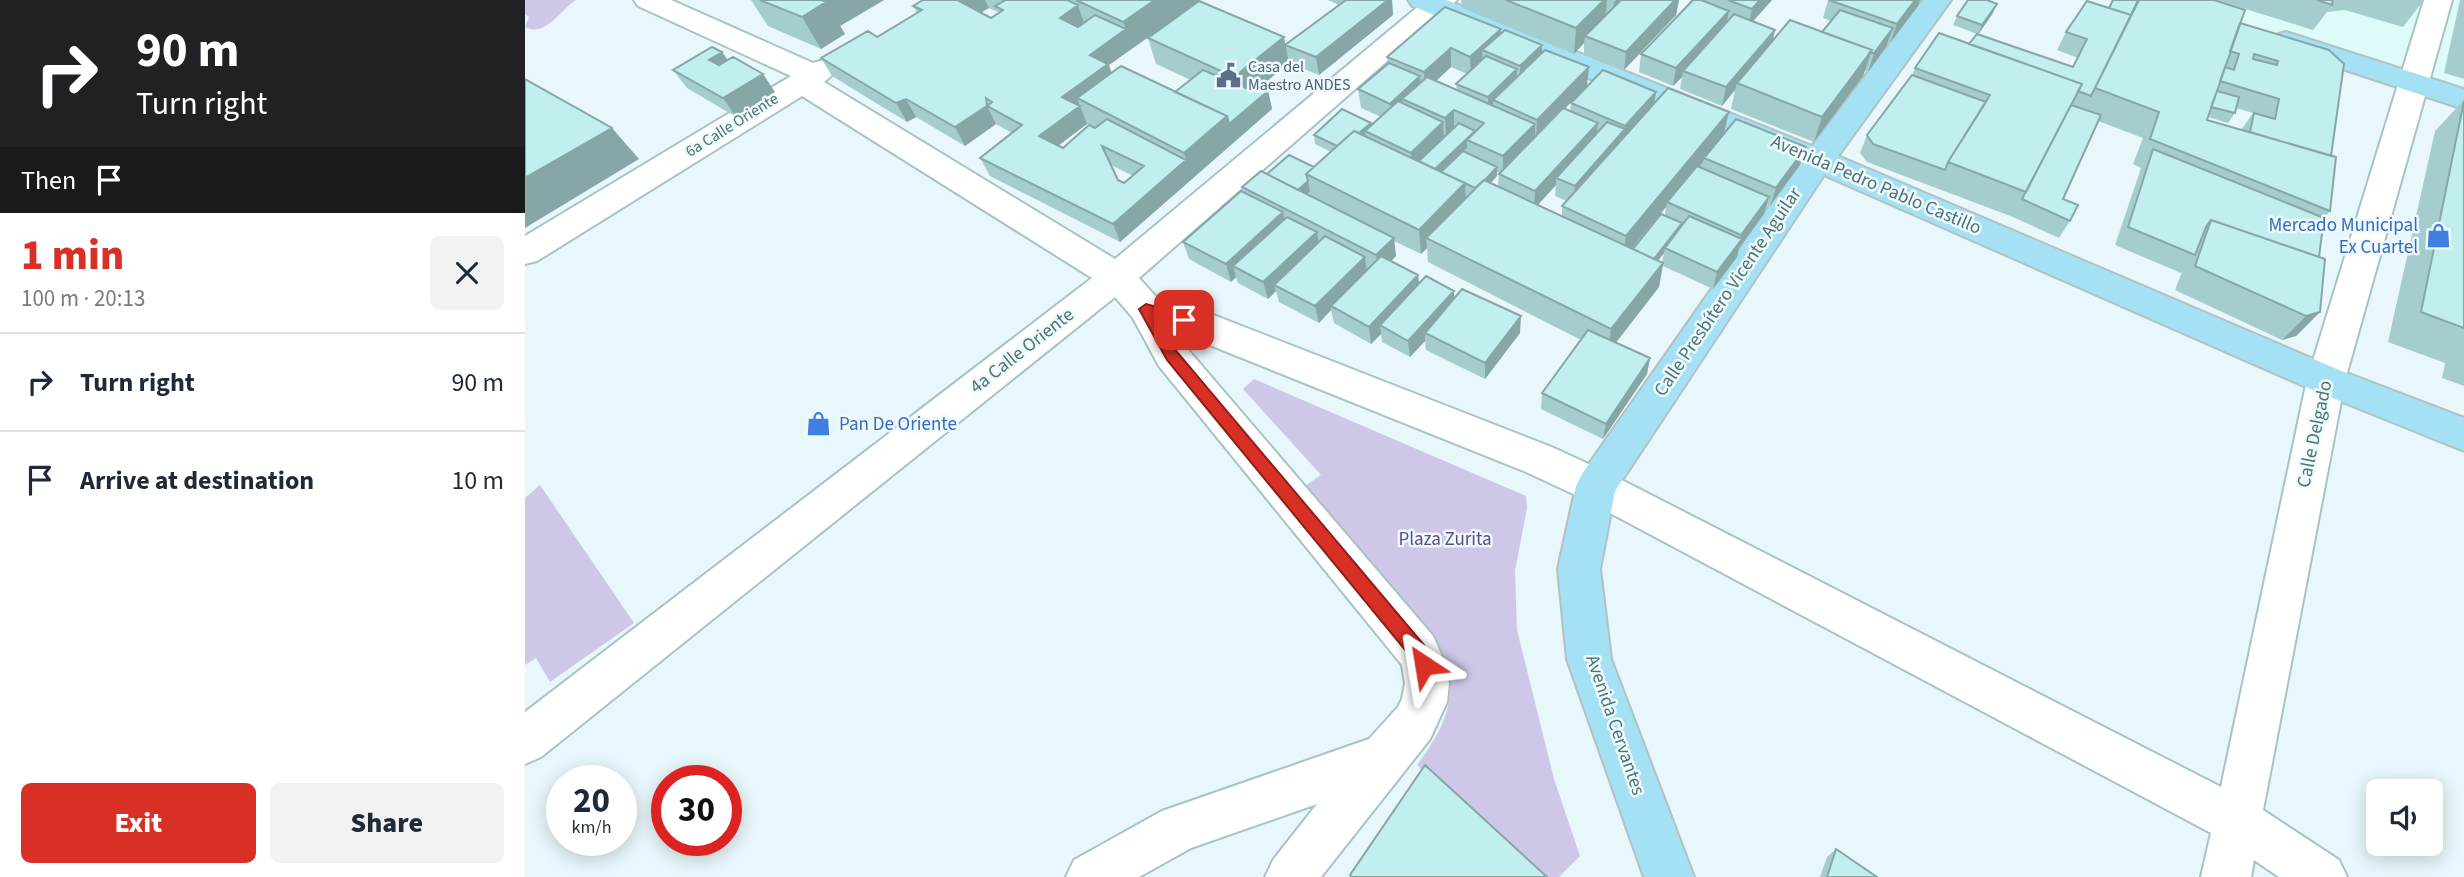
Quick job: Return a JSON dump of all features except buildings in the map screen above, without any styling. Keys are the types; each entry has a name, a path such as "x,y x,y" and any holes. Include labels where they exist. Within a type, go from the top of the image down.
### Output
{"main road":[{"name":"Calle Presbítero Vicente Aguilar","path":"1596,485 1818,160 1937,0"},
{"name":"Avenida Pedro Pablo Castillo","path":"1434,2 1818,160 2326,380 2464,435"},
{"path":"2255,31 2464,99"},
{"name":"Avenida Cervantes","path":"1596,485 1579,569 1589,659 1669,877"}],"street":[{"path":"648,0 808,79 1117,277 1146,309 1172,356 1418,651 1426,675 1424,702 1415,723 1384,757 1290,877"},
{"name":"Calle Delgado","path":"2226,877 2326,380 2438,0"},
{"name":"4a Calle Oriente","path":"525,741 1117,277 1434,2"},
{"name":"6a Calle Oriente","path":"525,252 848,55"},
{"path":"1146,309 1203,326 1540,460 1596,485 2236,820 2322,877"},
{"path":"1091,877 1179,828 1384,757"}],"shaded area":[{"path":"2168,0 2464,0 2464,95"}],"green space":[{"path":"525,0 576,0 546,26 532,29 525,27 529,17 525,14"},
{"name":"Plaza Zurita","path":"1254,379 1526,496 1527,508 1515,571 1517,630 1554,779 1580,856 1559,877 1538,877 1417,765 1435,739 1447,712 1450,683 1443,652 1305,486 1321,475 1243,389"},
{"path":"540,485 634,623 550,682 536,658 525,665 525,498"}],"place":[{"name":"Casa del Maestro ANDES","path":"1228,76"},
{"name":"Mercado Municipal Ex Cuartel","path":"2438,236"},
{"name":"Pan De Oriente","path":"819,424"}],"route":[{"path":"1184,320 1146,309 1172,356 1418,651 1424,665"}]}
